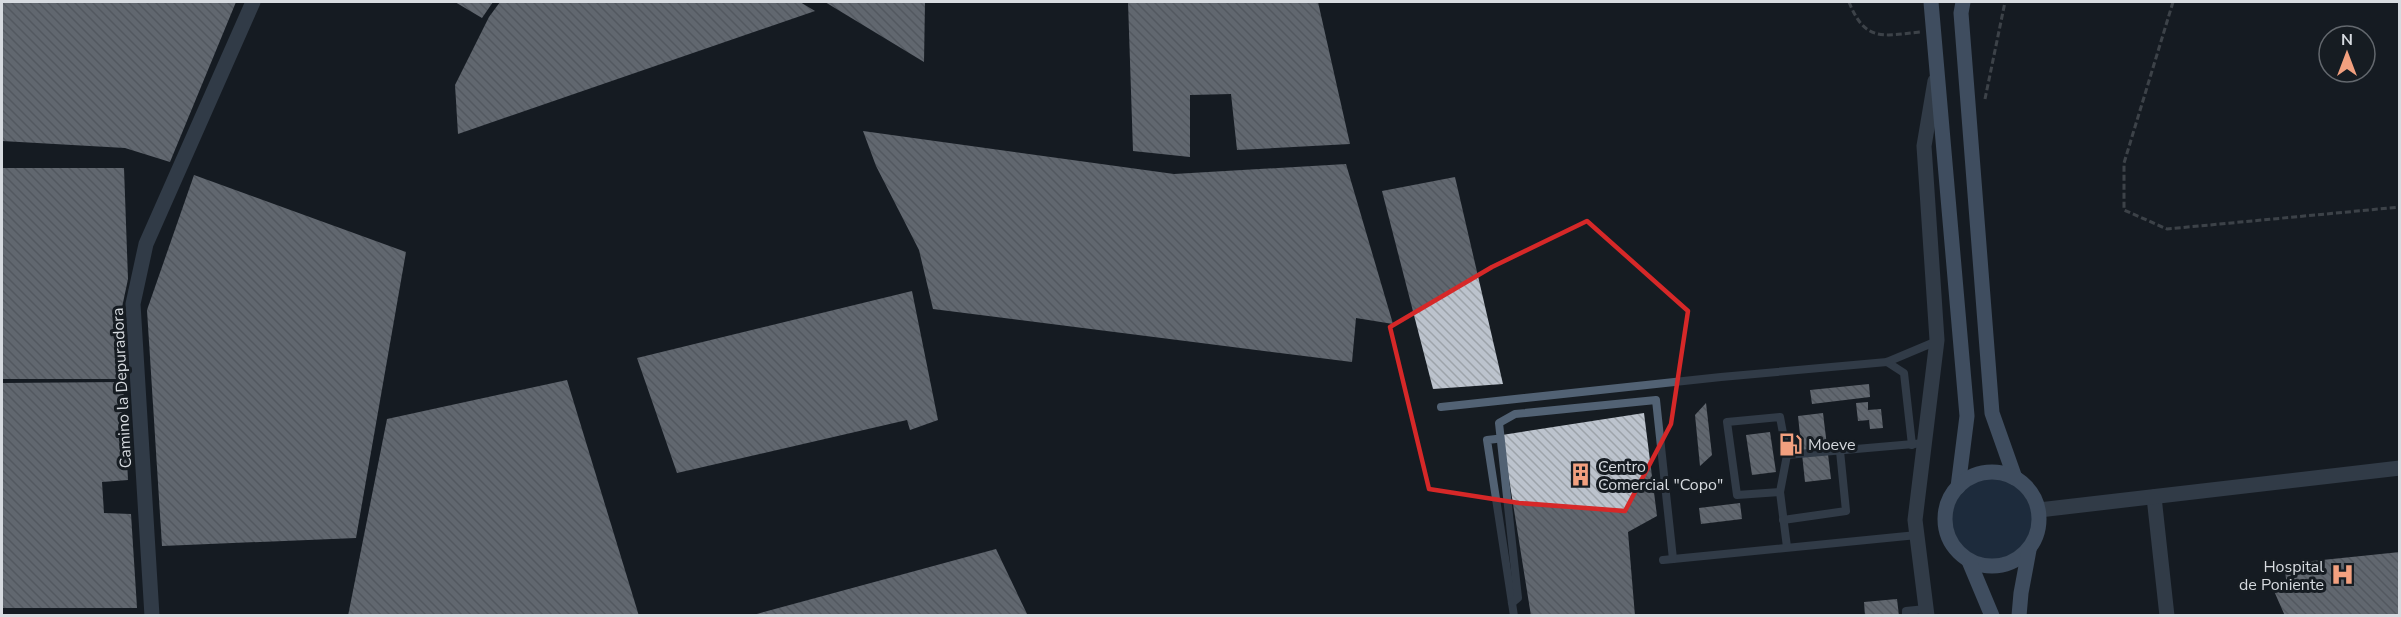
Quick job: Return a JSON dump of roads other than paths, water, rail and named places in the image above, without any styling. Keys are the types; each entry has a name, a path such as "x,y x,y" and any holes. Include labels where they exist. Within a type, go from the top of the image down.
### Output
{"main road":[{"path":"1931,2 1967,416 1958,487"},
{"path":"1963,2 1961,13 1992,413 2015,478"},
{"path":"2019,615 2020,593 2029,550 2040,524 2039,510 2034,497 2026,486 2015,478 2001,473 1985,473 1970,477 1958,487 1945,512 1945,527 1958,552 1969,561 1985,566 2001,566 2016,560 2029,550"},
{"path":"1969,561 1992,615"}],"street":[{"name":"Camino la Depuradora","path":"152,615 133,304 146,244 253,2"},
{"path":"1926,612 1915,520 1918,444 1937,340 1924,146 1937,67"},
{"path":"2039,510 2400,468"},
{"path":"2154,497 2168,615"}],"lane":[{"path":"1441,407 1887,362 1937,340"},
{"path":"1787,455 1918,444 1904,373 1887,362"},
{"path":"1512,603 1518,598 1499,423 1515,414 1656,400 1673,559"},
{"path":"1780,492 1737,495 1727,422 1780,417 1787,455 1780,492 1787,547"},
{"path":"1496,439 1487,440 1514,615"},
{"path":"1783,520 1846,511 1840,451"},
{"path":"1663,560 1917,535"},
{"path":"1906,615 1906,611 1926,612"}],"place":[{"name":"Moeve","path":"1790,444"},
{"name":"Centro Comercial \"Copo\"","path":"1580,475"},
{"name":"Hospital de Poniente","path":"2342,575"}]}
